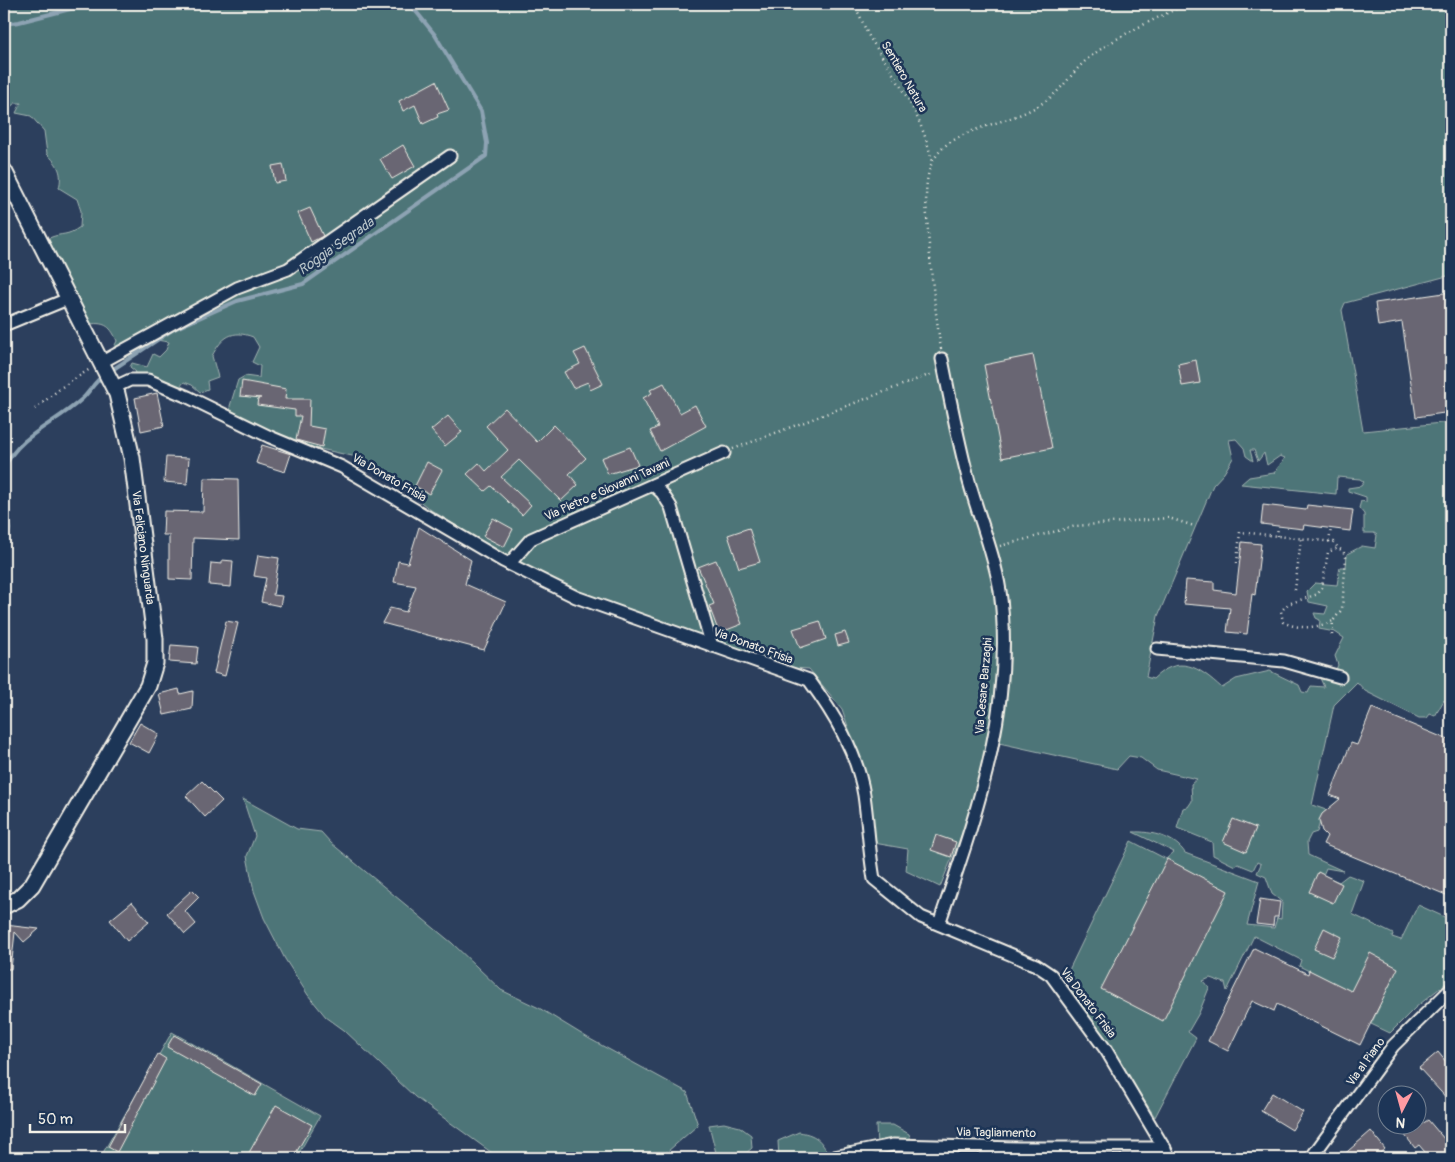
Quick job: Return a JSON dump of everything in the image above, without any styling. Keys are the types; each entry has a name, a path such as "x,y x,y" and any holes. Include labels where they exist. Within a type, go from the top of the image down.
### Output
{"street":[{"path":"103,363 237,288 288,269 450,156"},
{"name":"Via Feliciano Ninguarda","path":"4,172 113,383 132,458 155,639 155,663 148,686 32,885 18,899 4,906"},
{"path":"4,325 70,298"},
{"name":"Via Cesare Barzaghi","path":"939,924 976,813 991,753 998,709 1004,648 1002,612 991,549 967,476 943,364"},
{"name":"Via Donato Frisia","path":"113,383 130,380 148,380 188,397 270,437 342,467 509,564 576,597 809,680 832,711 853,755 864,794 867,836 874,879 921,917 1036,965 1051,975 1106,1050 1167,1153"},
{"name":"Via Pietro e Giovanni Tavani","path":"509,564 531,539 724,453"},
{"path":"653,485 662,493 671,507 712,646"},
{"path":"1157,649 1284,661 1340,677"},
{"name":"Via al Piano","path":"1311,1158 1394,1046 1451,989"},
{"name":"Via Tagliamento","path":"829,1158 893,1145 1167,1153"}],"path":[{"name":"Sentiero Natura","path":"853,4 862,18 870,37 913,105 928,139 932,163"},
{"path":"724,453 943,364 931,282 926,196 932,163 944,146 980,127 1030,111 1057,92 1088,58 1106,46 1186,4"},
{"path":"35,410 62,387 103,363"},
{"path":"991,549 1076,526 1169,518 1194,526"},
{"path":"1277,536 1278,526"},
{"path":"1329,542 1331,528"},
{"path":"1237,563 1240,532 1334,542 1346,557 1342,609 1333,621 1322,626 1307,628 1290,625 1283,622 1281,611 1288,604 1318,594 1322,587 1328,552 1338,548"},
{"path":"1295,590 1301,539"},
{"path":"1332,635 1333,621"}],"green space":[{"path":"4,4 1451,4 1451,275 1345,303 1342,310 1363,431 1451,422 1451,705 1448,706 1444,700 1435,716 1430,714 1427,718 1419,718 1365,691 1357,682 1334,705 1312,805 1326,810 1317,832 1311,834 1307,842 1308,855 1343,871 1326,868 1323,875 1339,882 1348,875 1364,881 1352,914 1393,934 1392,937 1401,940 1418,905 1451,920 1451,979 1415,1008 1390,1033 1371,1024 1380,1006 1299,966 1301,960 1254,936 1227,991 1225,983 1210,978 1203,981 1209,988 1199,1013 1188,1032 1196,1038 1155,1117 1072,990 1073,986 1067,982 1068,972 1131,841 1166,859 1174,852 1133,832 1162,836 1181,847 1185,853 1259,881 1247,925 1274,928 1277,918 1281,919 1282,902 1272,894 1266,877 1257,873 1261,864 1257,862 1253,870 1238,864 1235,866 1213,855 1212,842 1177,828 1183,808 1188,807 1192,801 1191,784 1197,779 1157,770 1141,758 1129,756 1117,769 990,741 972,809 940,887 906,871 908,849 874,843 868,785 842,709 809,669 792,668 539,577 431,510 366,459 293,443 231,414 230,406 238,380 245,376 259,378 260,366 252,362 259,347 253,337 233,334 220,344 212,356 218,377 207,381 208,389 200,392 192,385 184,382 180,387 145,374 134,375 136,372 130,367 132,363 147,367 153,354 159,357 166,350 169,342 156,340 123,359 113,349 117,341 110,329 100,324 90,324 49,245 49,238 68,233 80,227 81,211 77,199 59,188 60,173 57,165 47,154 44,131 31,116 16,113 21,103 15,103 8,109 6,99 4,100","holes":["1236,439 1244,448 1246,456 1253,461 1250,450 1254,450 1258,461 1264,453 1267,465 1280,456 1285,458 1274,473 1249,477 1241,484 1336,494 1337,477 1360,479 1364,482 1361,486 1348,488 1348,491 1366,497 1366,502 1361,501 1359,508 1364,514 1364,533 1374,533 1377,535 1375,548 1362,546 1347,554 1346,567 1340,567 1337,585 1315,583 1307,591 1309,602 1328,606 1325,614 1314,613 1316,618 1320,620 1319,629 1335,632 1344,638 1335,656 1338,665 1333,676 1327,673 1320,678 1324,687 1311,686 1308,693 1302,692 1299,685 1270,671 1236,679 1222,688 1205,674 1188,666 1171,667 1162,671 1153,679 1146,677 1158,616 1213,485 1224,473 1233,458 1229,440"]},
{"path":"243,799 297,829 321,832 331,843 452,943 501,990 539,1008 588,1038 687,1092 698,1125 660,1158 499,1158 415,1097 344,1030 326,1017 308,995 285,959 264,918 254,891 247,856 255,836"},
{"path":"172,1032 320,1116 296,1158 100,1158"},
{"path":"724,1123 740,1127 751,1135 752,1148 744,1155 744,1158 694,1158 716,1153 709,1125"},
{"path":"876,1125 893,1125 909,1134 917,1158 832,1158 848,1146 861,1151 866,1144 877,1147"},
{"path":"799,1132 811,1135 819,1140 831,1158 779,1158 778,1141"},
{"path":"995,1151 1002,1158 977,1158 979,1153"}],"building":[{"path":"436,81 449,110 437,114 438,117 423,124 415,105 403,111 399,101"},
{"path":"403,145 415,166 392,179 380,159"},
{"path":"283,164 286,181 275,183 272,166"},
{"path":"310,208 323,236 311,242 298,213"},
{"path":"1451,292 1451,412 1416,417 1402,322 1378,326 1375,303"},
{"path":"585,348 603,384 590,390 588,382 573,388 564,372 580,364 574,353"},
{"path":"1033,355 1052,448 1002,458 984,365"},
{"path":"1196,360 1200,383 1182,386 1178,364"},
{"path":"242,381 286,389 285,399 310,399 309,426 325,429 322,447 296,440 301,416 295,416 295,410 257,405 258,398 261,398 240,396"},
{"path":"664,383 680,413 695,405 706,426 660,451 650,431 658,427 643,398 652,393 650,390"},
{"path":"157,393 164,426 141,431 135,398"},
{"path":"505,408 537,442 554,425 586,458 569,474 578,485 561,501 519,460 501,477 531,505 522,515 491,486 485,491 467,474 479,463 486,471 508,450 486,426"},
{"path":"448,416 462,432 445,446 431,430"},
{"path":"262,445 291,454 285,472 256,463"},
{"path":"630,447 638,465 608,474 601,458"},
{"path":"166,457 189,458 187,484 164,482"},
{"path":"427,462 442,470 429,494 415,486"},
{"path":"204,478 238,479 239,540 193,538 192,580 169,579 169,535 163,535 164,511 203,512"},
{"path":"1263,505 1306,510 1307,505 1353,510 1350,531 1304,525 1303,529 1261,524"},
{"path":"493,518 513,529 504,547 483,536"},
{"path":"419,527 471,560 465,584 506,602 484,650 382,623 390,608 406,612 416,586 394,582 398,561 408,563"},
{"path":"749,528 760,562 739,568 728,535"},
{"path":"1242,542 1261,544 1255,595 1252,594 1247,634 1227,632 1230,608 1184,604 1186,580 1214,582 1214,590 1236,593"},
{"path":"258,555 279,558 273,595 282,596 280,606 261,602 266,578 254,576"},
{"path":"222,560 233,561 231,587 209,585 211,563 222,564"},
{"path":"716,560 742,624 719,633 709,606 714,604 698,567"},
{"path":"226,621 238,623 225,676 214,673"},
{"path":"820,621 826,639 800,648 793,629"},
{"path":"845,632 849,643 838,646 835,635"},
{"path":"171,645 198,647 196,664 169,662"},
{"path":"179,689 180,694 193,691 192,709 164,715 159,694"},
{"path":"1372,708 1451,741 1451,897 1323,844 1327,836 1322,831 1319,820 1322,814 1340,799 1330,795 1351,743 1357,745"},
{"path":"140,723 159,734 149,753 129,742"},
{"path":"202,781 222,801 205,817 186,796"},
{"path":"1233,819 1256,828 1246,852 1223,842"},
{"path":"936,835 956,842 951,857 931,850"},
{"path":"1167,859 1228,891 1163,1021 1101,989"},
{"path":"1318,872 1342,884 1333,903 1309,892"},
{"path":"192,890 199,897 185,911 196,924 185,934 167,913"},
{"path":"1260,899 1280,902 1278,917 1274,917 1273,926 1256,924"},
{"path":"132,902 149,922 127,941 110,920"},
{"path":"5,925 39,929 24,942 15,932 11,969 4,969"},
{"path":"1324,928 1342,937 1332,957 1314,949"},
{"path":"1254,948 1308,974 1309,970 1351,991 1370,953 1398,968 1360,1045 1277,1004 1274,1011 1252,1001 1228,1051 1208,1041"},
{"path":"174,1035 262,1084 255,1096 167,1047"},
{"path":"1438,1052 1451,1068 1451,1103 1419,1068"},
{"path":"158,1054 166,1059 117,1152 108,1147"},
{"path":"1272,1093 1303,1112 1292,1130 1261,1111"},
{"path":"276,1105 312,1125 293,1158 246,1158"},
{"path":"1428,1120 1451,1147 1451,1158 1430,1158 1419,1145 1415,1148 1404,1134 1428,1134"},
{"path":"1371,1131 1385,1149 1374,1158 1340,1158"}],"waterway":[{"name":"Roggia Segrada","path":"4,24 90,4"},
{"name":"Roggia Segrada","path":"109,372 172,330 237,301 303,284 486,156 487,143 481,111 435,35 410,4"},
{"name":"Roggia Segrada","path":"4,468 19,446 72,408 103,376"},
{"name":"Roggia Segrada","path":"4,509 9,529 4,549"},
{"name":"Roggia Segrada","path":"4,650 8,669 4,675"}]}
